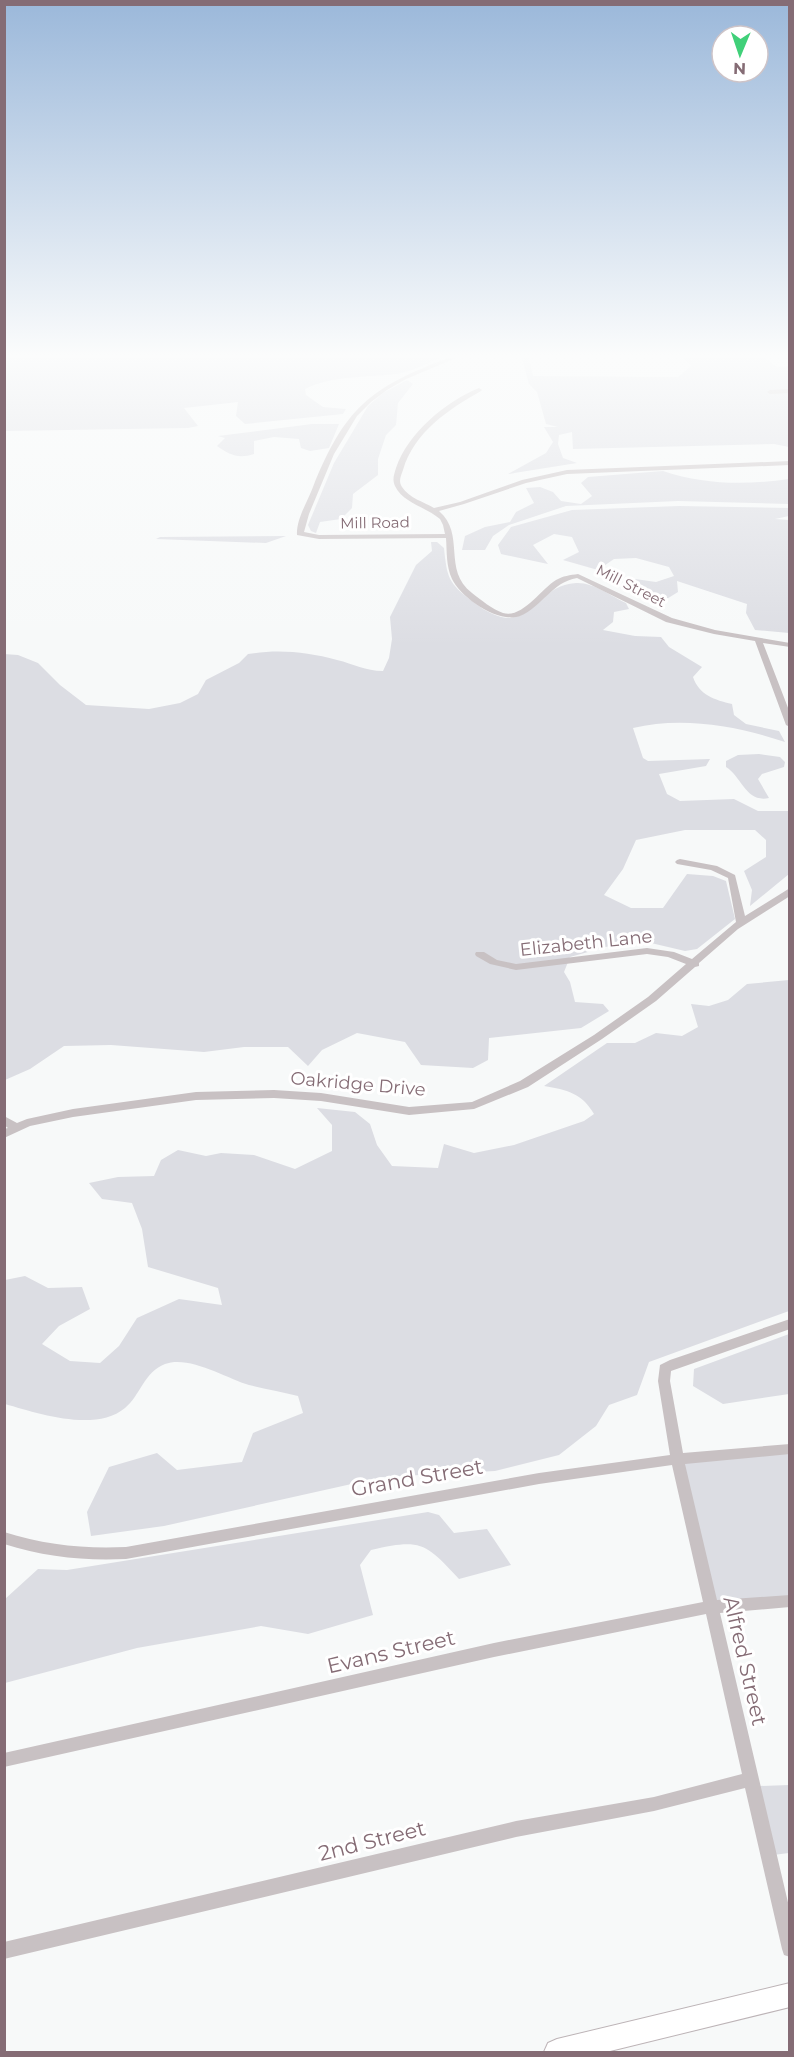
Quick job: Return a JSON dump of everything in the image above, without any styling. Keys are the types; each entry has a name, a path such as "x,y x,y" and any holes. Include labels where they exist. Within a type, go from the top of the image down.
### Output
{"main road":[{"path":"557,2052 789,1995"}],"street":[{"name":"Mill Road","path":"331,454 301,527 301,535 319,537 449,536"},
{"path":"408,454 397,475 399,489 434,510 444,520 449,536"},
{"path":"434,510 524,481 567,472 789,463"},
{"name":"Mill Street","path":"449,536 451,565 456,581 482,603 506,616 520,612 558,581 578,576 660,616 707,630 789,645"},
{"path":"758,640 789,725"},
{"path":"680,862 712,866 732,877 741,923"},
{"name":"Oakridge Drive","path":"4,1134 15,1127 73,1113 196,1096 264,1094 321,1097 409,1111 474,1105 524,1084 598,1037 695,964 741,923 789,891"},
{"name":"Elizabeth Lane","path":"480,954 494,962 516,967 629,952 660,951 695,964"},
{"path":"4,1120 15,1127"},
{"name":"Alfred Street","path":"789,1324 675,1363 665,1368 664,1382 677,1456 789,1949"},
{"name":"Grand Street","path":"4,1538 52,1552 99,1555 126,1553 570,1472 677,1456 789,1449"},
{"name":"Evans Street","path":"4,1760 494,1650 711,1607 789,1601"},
{"name":"2nd Street","path":"4,1951 516,1829 654,1804 752,1779"}],"shaded area":[{"path":"231,454 254,454 243,456"},
{"path":"339,454 380,454 378,475 353,494 352,508 341,519 320,522 316,533 311,531 308,525"},
{"path":"544,454 562,454 563,458 577,463 508,474"},
{"path":"663,471 710,481 757,482 789,479 789,504 678,501 566,506 509,525 493,536 485,550 462,550 465,536 485,527 510,522 516,512 534,503 526,488 540,487 553,492 561,501 581,504 592,496 581,483 588,477"},
{"path":"679,506 789,508 789,516 775,519 789,520 789,633 755,630 746,613 747,604 677,581 678,592 665,600 629,585 635,579 656,582 674,576 669,567 636,558 614,559 598,570 563,560 579,552 572,537 554,534 533,545 548,564 501,554 498,545 511,527 572,510"},
{"path":"286,536 266,543 156,539 160,537"},
{"path":"431,542 437,542 444,548 446,566 453,584 472,601 492,614 507,618 519,616 561,586 576,583 595,587 626,603 629,609 614,612 613,622 603,630 635,636 661,637 669,647 702,667 693,677 703,692 732,704 734,715 746,724 779,731 785,742 729,727 690,723 652,724 633,728 643,758 648,761 710,759 706,766 659,774 667,794 680,801 734,799 758,811 789,811 789,874 750,906 752,890 744,871 766,857 766,840 755,830 685,830 636,840 623,869 604,895 631,908 663,908 687,874 713,876 726,881 735,919 697,949 685,951 651,943 613,945 570,957 564,972 570,982 575,1002 603,1004 609,1011 581,1028 489,1038 488,1060 473,1068 421,1065 405,1042 357,1033 322,1050 308,1066 288,1047 244,1047 204,1052 111,1045 64,1046 30,1069 5,1080 4,654 18,655 38,663 60,685 86,705 149,709 180,703 198,694 206,680 239,663 248,654 304,653 383,671 389,658 392,639 390,617 416,565 432,551"},
{"path":"759,754 780,757 785,762 784,767 762,774 758,779 769,798 755,797 726,767 726,761 738,755"},
{"path":"789,980 789,1311 649,1362 637,1395 609,1405 596,1426 559,1455 495,1471 383,1477 164,1526 91,1536 87,1512 109,1467 157,1453 177,1470 242,1462 253,1433 303,1413 298,1396 249,1385 185,1362 165,1364 158,1368 147,1378 125,1408 113,1415 98,1419 66,1419 5,1404 5,1280 25,1276 48,1288 82,1287 90,1309 59,1326 42,1344 70,1361 100,1363 119,1346 137,1318 179,1299 222,1305 218,1288 148,1267 142,1229 132,1203 102,1199 89,1183 118,1177 154,1176 161,1160 178,1150 206,1156 221,1153 254,1155 295,1169 332,1151 332,1125 317,1108 355,1112 370,1124 377,1145 392,1166 438,1168 444,1144 474,1153 514,1145 584,1121 594,1114 579,1097 560,1089 544,1086 607,1043 635,1043 656,1033 682,1036 698,1027 691,1004 709,1006 728,1000 747,984"},
{"path":"789,1334 789,1394 723,1404 693,1386 694,1369"},
{"path":"789,1453 789,1597 715,1601 683,1459"},
{"path":"428,1512 439,1515 454,1533 487,1529 511,1565 459,1579 430,1551 421,1546 401,1544 388,1546 371,1550 360,1565 373,1615 308,1634 261,1626 137,1648 5,1683 5,1599 38,1569 67,1570"},
{"path":"789,1785 789,1853 773,1855 759,1786"}]}
